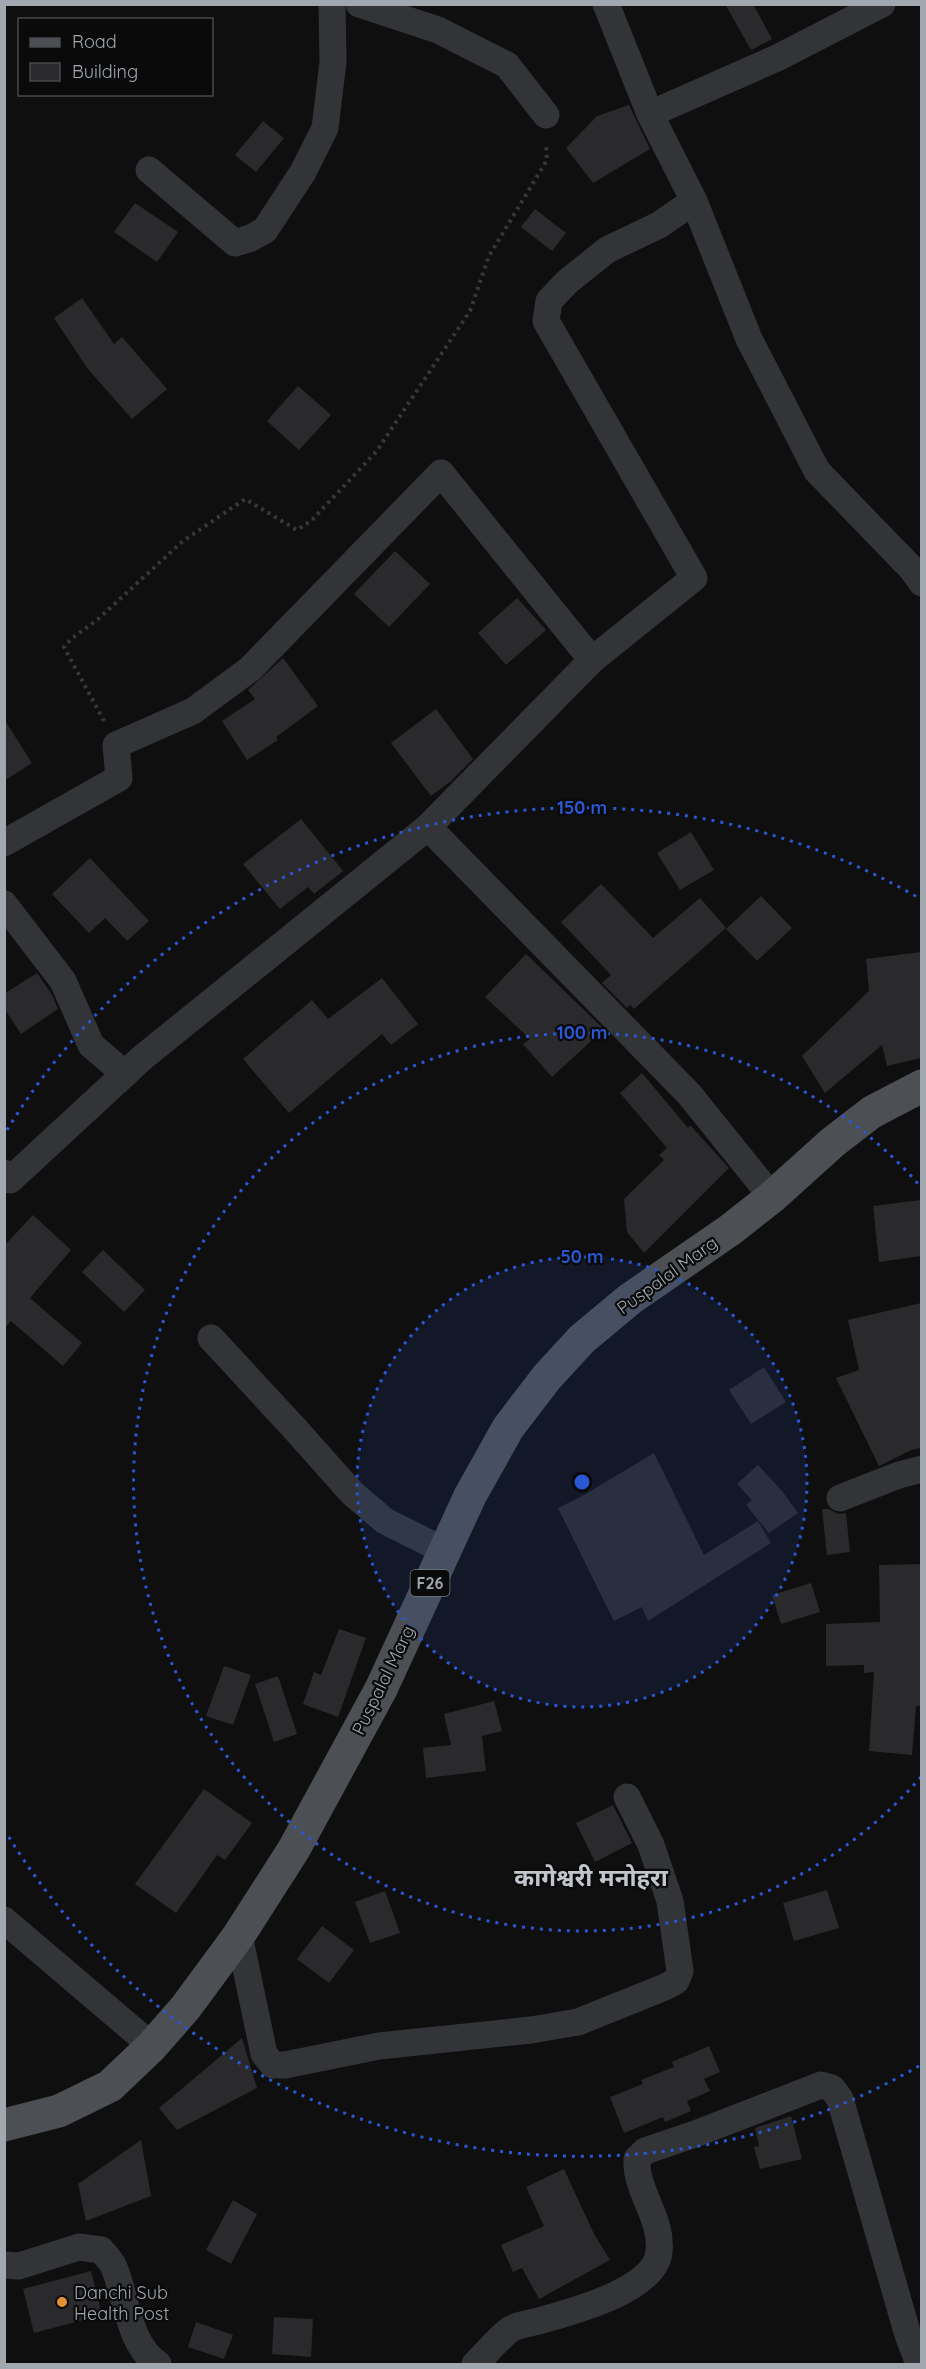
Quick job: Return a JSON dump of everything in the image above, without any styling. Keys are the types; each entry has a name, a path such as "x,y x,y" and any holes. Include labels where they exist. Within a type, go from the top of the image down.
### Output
{"main road":[{"name":"Puspalal Marg","path":"4,2125 59,2111 110,2086 152,2046 186,2007 239,1935 294,1849 381,1689 470,1496 508,1428 546,1377 582,1339 630,1299 730,1230 772,1197 833,1142 872,1112 921,1086"}],"street":[{"path":"149,170 235,243 265,230 303,172 325,129 333,62 332,4"},
{"path":"359,4 438,30 507,64 546,115"},
{"path":"606,4 650,114 694,201 750,339 817,471 911,568 921,583"},
{"path":"650,114 777,58 882,4"},
{"path":"4,1173 10,1180 125,1074 428,827 592,660 694,578 546,321 549,301 567,282 607,250 659,225 694,201"},
{"path":"4,843 119,778 116,745 193,711 250,669 441,473 592,660"},
{"path":"428,827 689,1094 772,1197"},
{"path":"4,904 63,981 91,1045 125,1074"},
{"path":"211,1338 352,1493 385,1521 445,1551"},
{"path":"840,1498 899,1474 921,1469"},
{"path":"239,1935 264,2054 273,2065 285,2065 379,2046 531,2030 578,2022 664,1988 675,1981 680,1971 670,1901 651,1845 627,1797"},
{"path":"4,1920 152,2046"},
{"path":"475,2364 511,2329 579,2309 637,2283 653,2270 659,2252 657,2221 636,2170 637,2159 645,2151 821,2085 832,2088 840,2099 908,2335 919,2364"},
{"path":"4,2265 19,2266 79,2247 101,2250 115,2267 134,2333 152,2360 158,2364"}],"path":[{"path":"116,745 64,647 183,541 245,499 297,530 312,520 376,452 470,311 489,256 547,160 546,115"}],"building":[{"path":"725,4 753,4 772,39 751,50"},
{"path":"629,105 650,149 593,183 566,148 597,116"},
{"path":"263,121 284,138 256,172 235,155"},
{"path":"135,203 178,232 157,262 114,232"},
{"path":"535,209 566,233 552,251 521,227"},
{"path":"82,298 114,344 122,337 167,389 132,419 87,368 54,318"},
{"path":"298,386 331,415 299,450 267,421"},
{"path":"395,551 430,584 389,627 354,594"},
{"path":"517,598 546,630 506,665 478,633"},
{"path":"283,658 318,706 276,737 278,740 247,760 222,721 255,699 248,690"},
{"path":"436,709 473,759 451,781 431,796 391,743"},
{"path":"4,719 32,763 4,781"},
{"path":"301,819 343,871 314,894 308,887 280,909 243,864"},
{"path":"691,832 714,870 680,890 657,853"},
{"path":"90,858 149,921 127,941 105,918 89,933 52,894"},
{"path":"601,884 653,938 700,898 726,928 634,1009 630,1005 627,1008 602,983 611,975 561,922"},
{"path":"761,896 792,928 757,961 726,929"},
{"path":"921,952 921,1058 887,1066 882,1045 825,1093 802,1056 869,991 866,959"},
{"path":"526,954 604,1029 552,1077 523,1044 530,1039 485,997"},
{"path":"37,973 52,995 58,1009 21,1034 4,1008 4,994"},
{"path":"382,978 418,1024 391,1045 382,1034 289,1113 243,1059 312,1000 328,1019"},
{"path":"642,1073 688,1128 690,1125 729,1168 644,1253 627,1232 624,1199 664,1160 659,1155 667,1148 620,1093"},
{"path":"921,1200 921,1256 879,1262 873,1206"},
{"path":"33,1215 71,1250 30,1298 82,1343 63,1366 11,1321 4,1329 4,1246"},
{"path":"103,1250 145,1290 124,1312 82,1272"},
{"path":"921,1303 921,1448 911,1450 879,1466 836,1378 859,1370 848,1320"},
{"path":"764,1367 786,1402 751,1424 729,1390"},
{"path":"654,1453 704,1555 758,1521 771,1543 648,1621 642,1607 614,1621 558,1508"},
{"path":"758,1465 798,1513 769,1533 746,1505 752,1500 737,1484"},
{"path":"822,1509 829,1509 838,1514 846,1513 850,1552 827,1555"},
{"path":"921,1564 921,1706 916,1706 912,1755 869,1751 874,1672 864,1673 864,1665 826,1666 826,1624 880,1622 879,1565"},
{"path":"811,1583 820,1612 781,1624 772,1595"},
{"path":"339,1629 366,1638 338,1717 303,1704 314,1672 321,1675"},
{"path":"224,1666 251,1675 233,1725 206,1716"},
{"path":"278,1676 297,1734 274,1742 255,1684"},
{"path":"494,1701 502,1731 482,1736 486,1771 426,1778 423,1748 451,1745 444,1714"},
{"path":"204,1789 252,1823 225,1860 217,1855 176,1913 135,1884"},
{"path":"613,1805 632,1843 595,1862 576,1823"},
{"path":"827,1890 839,1928 794,1941 783,1903"},
{"path":"385,1891 400,1933 370,1943 355,1902"},
{"path":"322,1926 354,1950 329,1983 297,1959"},
{"path":"242,2038 257,2088 177,2130 159,2108"},
{"path":"709,2046 720,2072 704,2079 710,2091 687,2101 691,2111 665,2122 663,2117 624,2133 610,2097 643,2084 641,2080 674,2067 672,2062"},
{"path":"791,2116 802,2159 760,2169 754,2147 759,2146 755,2128"},
{"path":"141,2140 151,2196 86,2221 78,2184"},
{"path":"564,2169 594,2234 610,2260 539,2299 522,2268 513,2272 501,2245 544,2226 526,2187"},
{"path":"233,2200 257,2214 231,2264 206,2250"},
{"name":"Danchi Sub Health Post","path":"91,2271 102,2315 34,2333 23,2289"},
{"path":"274,2317 313,2319 311,2357 272,2354"},
{"path":"196,2322 233,2335 224,2359 188,2347"}],"place":[{"name":"Danchi Sub Health Post","path":"62,2302"}],"district":[{"name":"कागेश्वरी मनोहरा","path":"591,1877"}]}
